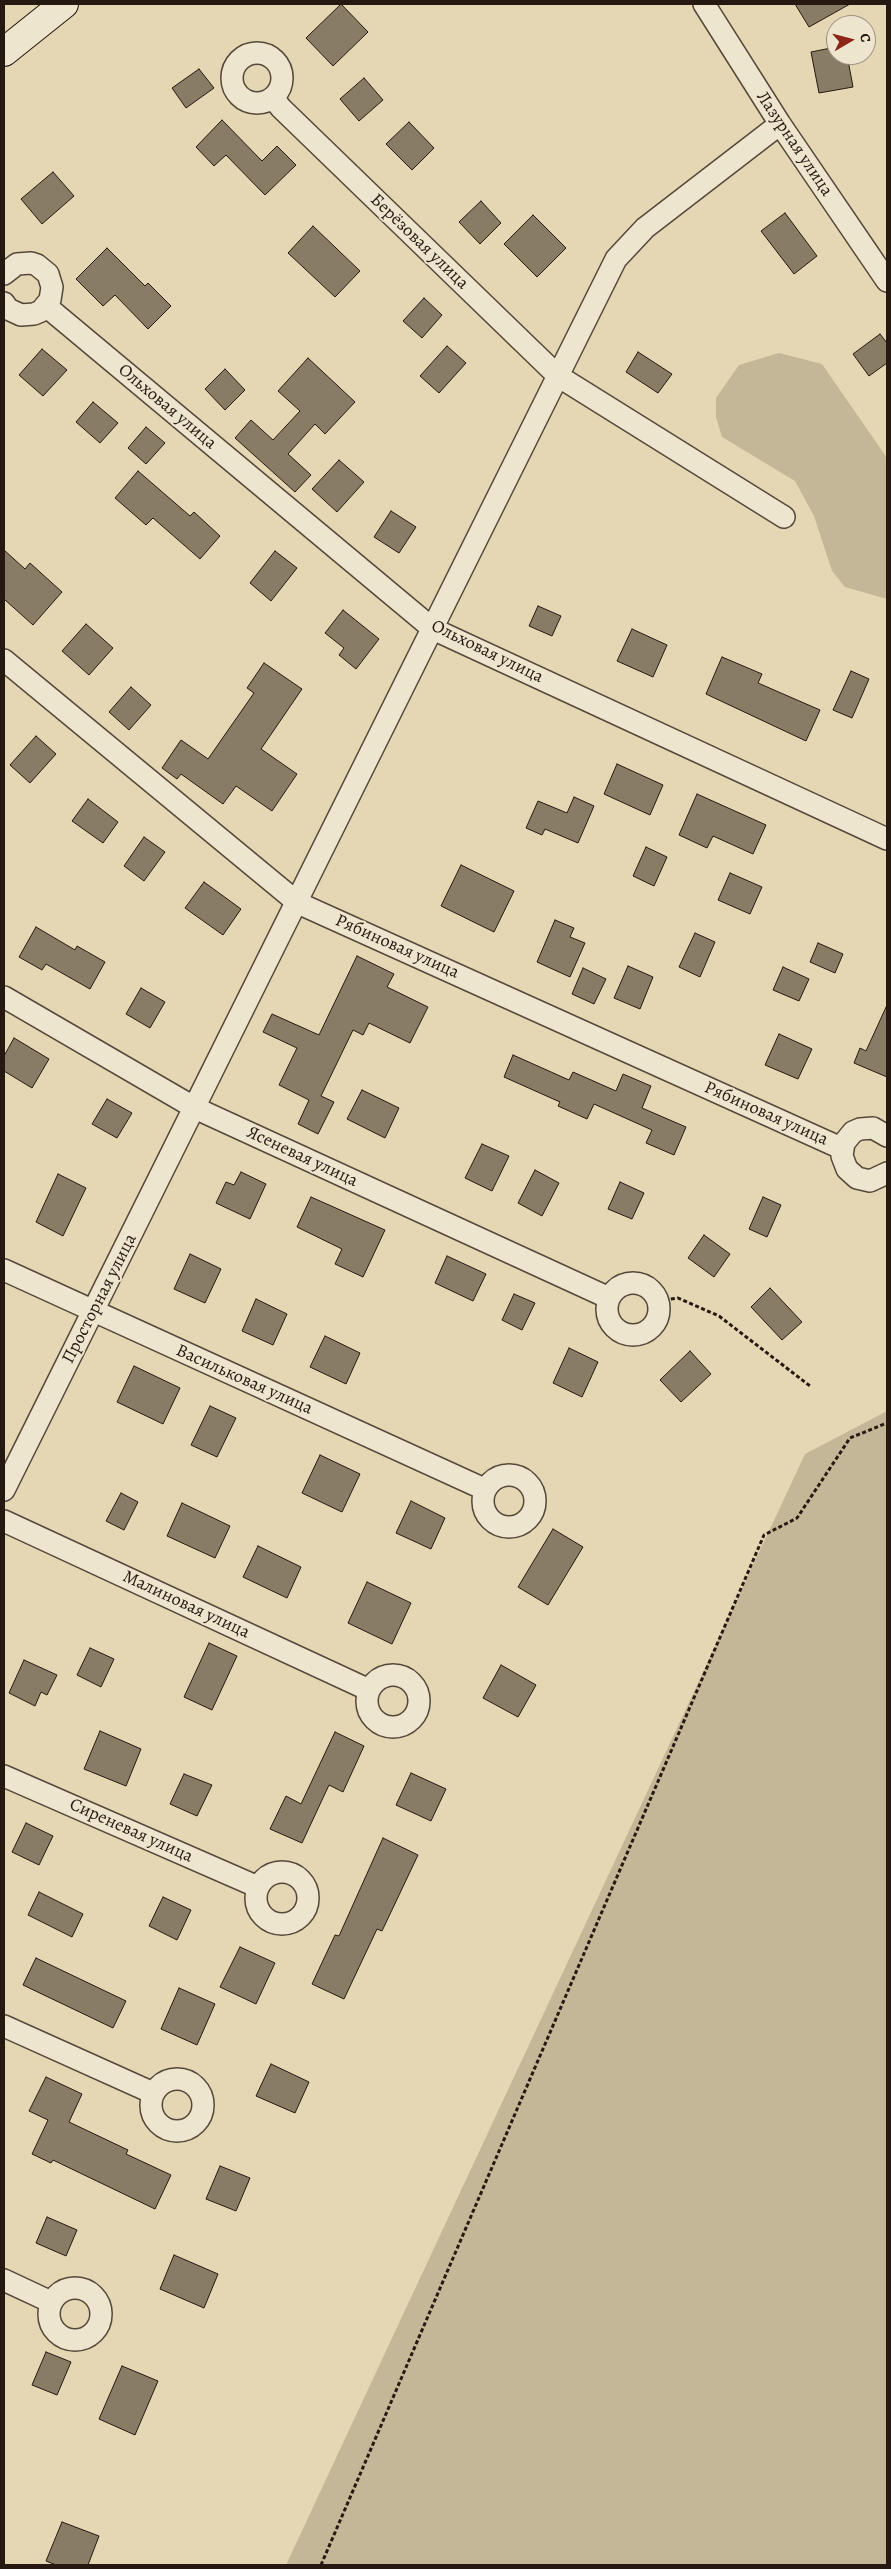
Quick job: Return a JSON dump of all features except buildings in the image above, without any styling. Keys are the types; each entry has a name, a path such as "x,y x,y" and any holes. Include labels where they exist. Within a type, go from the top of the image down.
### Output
{"street":[{"path":"4,52 64,4"},
{"name":"Лазурная улица","path":"704,4 780,124 887,281"},
{"name":"Берёзовая улица","path":"277,103 558,376 784,517"},
{"name":"Просторная улица","path":"4,1490 298,903 616,259 645,228 780,124"},
{"path":"4,274 11,267 24,262 38,265 48,274 52,287 50,300 46,306 34,314 21,315 8,309 4,303"},
{"name":"Ольховая улица","path":"46,306 433,629 887,839"},
{"name":"Рябиновая улица","path":"4,660 298,903 843,1149"},
{"name":"Ясеневая улица","path":"4,997 195,1108 609,1298"},
{"path":"887,1136 873,1128 860,1129 848,1137 843,1149 843,1163 857,1178 870,1181 887,1173"},
{"name":"Васильковая улица","path":"4,1270 484,1489"},
{"path":"638,1283 650,1289 658,1301 659,1314 653,1327 642,1334 628,1336 616,1330 608,1318 607,1304 609,1298 624,1284 638,1283"},
{"name":"Малиновая улица","path":"4,1521 369,1690"},
{"name":"Сиреневая улица","path":"4,1776 258,1887"},
{"path":"4,2026 153,2093"},
{"path":"4,2280 51,2302"}],"path":[{"path":"658,1301 678,1298 719,1316 810,1386"},
{"path":"321,2565 764,1535 797,1518 850,1438 887,1423"}],"shaded area":[{"path":"779,353 822,364 887,458 887,599 845,587 832,571 814,516 795,481 722,437 716,417 716,398 739,365"},
{"path":"887,1411 887,2565 286,2565 805,1454"}]}
